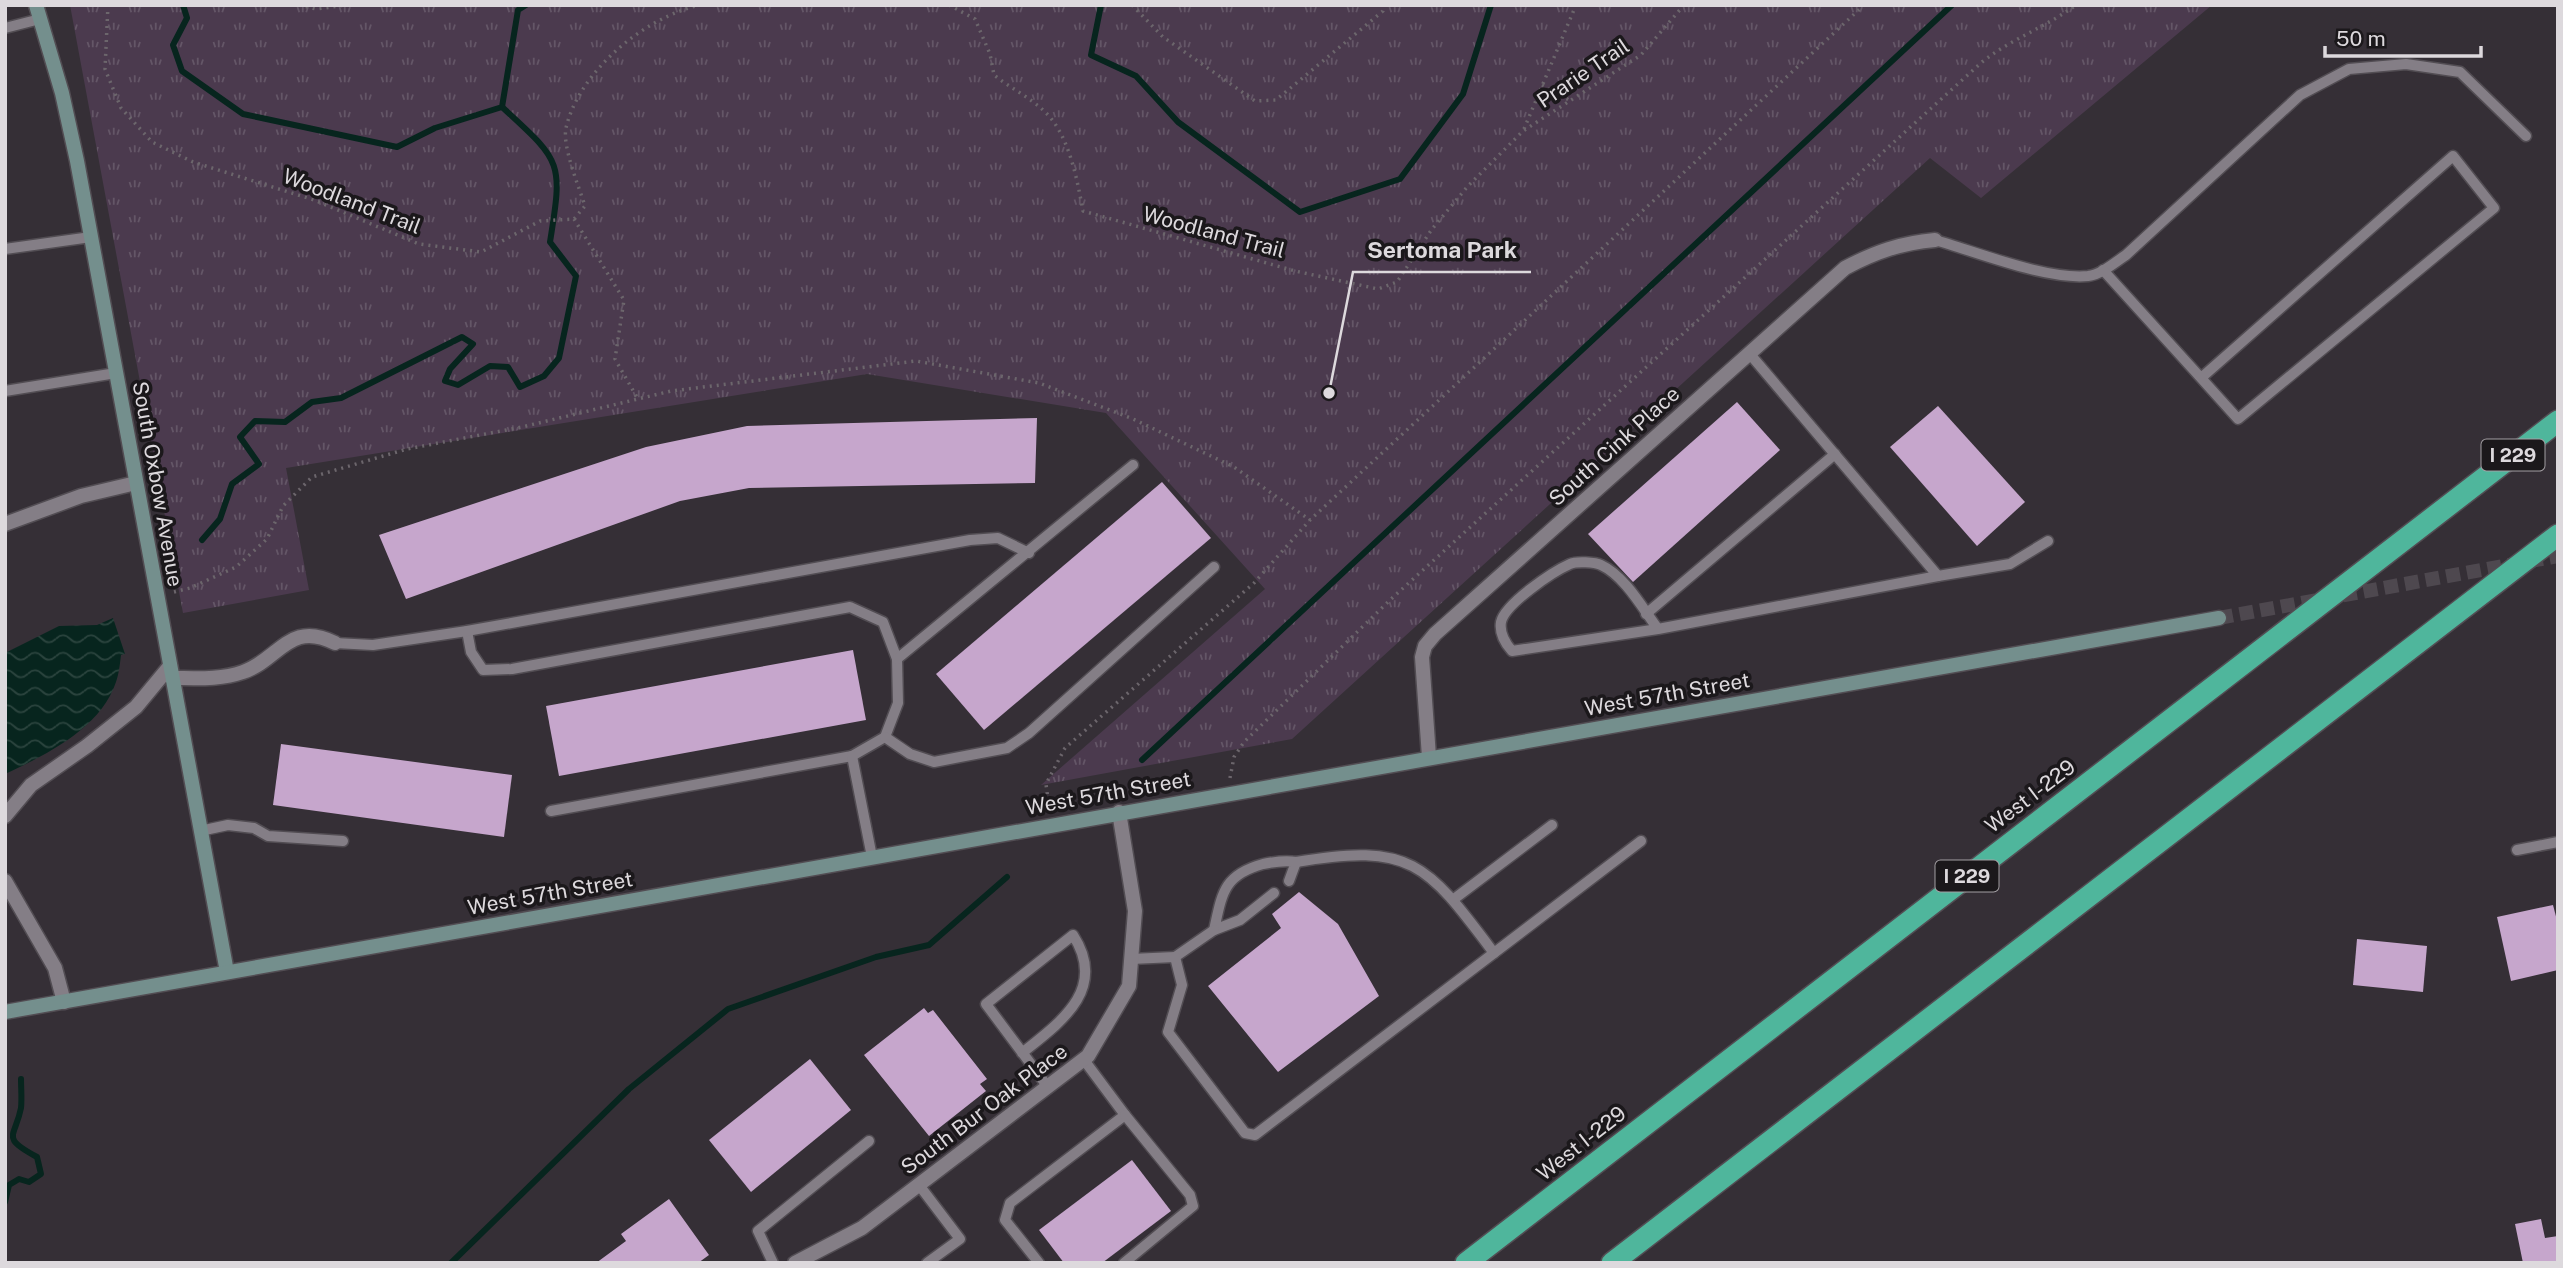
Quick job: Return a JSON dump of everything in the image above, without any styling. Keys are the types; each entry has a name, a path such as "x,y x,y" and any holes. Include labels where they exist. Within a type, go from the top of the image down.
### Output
{"highway":[{"name":"West I-229","path":"1476,1260 2558,421"},
{"path":"1612,1263 2558,535"}],"main road":[{"name":"South Oxbow Avenue","path":"38,12 62,93 91,237 227,972"},
{"name":"West 57th Street","path":"5,1012 2219,618"}],"street":[{"name":"South Cink Place","path":"1429,757 1421,681 1425,646 1845,268 1877,251 1905,243 1935,240"},
{"path":"5,524 81,496 136,483"},
{"path":"5,816 32,785 136,707 171,672 218,677 260,666 276,649 300,637 319,635 335,643"},
{"name":"South Bur Oak Place","path":"803,1261 862,1228 1084,1060 1129,986 1135,911 1119,813"},
{"path":"5,881 55,968 64,1002"}],"lane":[{"path":"5,28 38,12"},
{"path":"1935,240 2059,276 2090,275 2103,270 2126,255 2300,95 2349,69 2406,64 2460,72 2526,136"},
{"path":"2103,270 2238,419 2494,208 2453,156 2201,377"},
{"path":"5,249 91,237"},
{"path":"1749,354 1938,576"},
{"path":"5,391 116,373"},
{"path":"1647,614 1835,454"},
{"path":"897,659 1133,465"},
{"path":"335,643 373,645 467,631 970,540 998,538 1029,553"},
{"path":"1658,629 1618,577 1600,564 1572,562 1523,595 1503,615 1500,626 1503,640 1512,651 1658,629 2010,564 2048,541"},
{"path":"885,737 910,754 934,762 1007,748 1029,733 1214,567"},
{"path":"467,631 471,652 483,670 512,669 850,607 883,622 897,659 898,703 885,737 852,757 551,811"},
{"path":"852,757 872,857"},
{"path":"201,831 228,825 254,828 268,836 343,841"},
{"path":"1454,899 1552,825"},
{"path":"1175,957 1182,985 1168,1032 1245,1133 1250,1135 1641,841"},
{"path":"2517,850 2558,842"},
{"path":"1214,930 1222,895 1237,874 1268,863 1344,855 1387,855 1429,875 1454,899 1494,953"},
{"path":"1289,881 1296,862"},
{"path":"1131,959 1175,957 1214,930 1240,920 1274,893"},
{"path":"1023,1053 1068,1016 1076,1003 1084,983 1085,966 1082,948 1073,935 986,1004 1048,1087"},
{"path":"1084,1060 1190,1195 1193,1206 1124,1263"},
{"path":"1039,1263 1006,1220 1010,1203 1125,1115"},
{"path":"773,1263 758,1231 869,1141"},
{"path":"919,1185 960,1239 927,1263"}],"path":[{"name":"Woodland Trail","path":"108,5 105,69 121,107 152,142 193,162 314,200 419,244 481,252 540,221 573,220"},
{"path":"299,5 316,9 347,5"},
{"path":"638,400 615,359 624,300 573,220 585,206 572,166 566,129 587,83 611,53 681,9 700,5"},
{"name":"Woodland Trail","path":"949,5 975,19 990,54 994,75 1044,111 1062,137 1078,183 1083,211 1296,271 1378,289 1397,282 1439,221 1523,131"},
{"path":"1132,5 1163,37 1255,101 1276,100 1342,47 1382,11 1384,5"},
{"path":"1523,131 1576,5"},
{"name":"Prarie Trail","path":"1523,131 1641,55 1684,5"},
{"path":"1052,824 1046,784 1049,772 1065,748 1254,583 1310,520 1864,5"},
{"path":"1228,793 1234,757 1244,742 1390,600 1982,62 2006,43 2040,29 2076,5"},
{"path":"1542,85 1569,100"},
{"path":"157,595 190,589 236,567 267,539 283,506 312,477 407,449 522,427 671,391 916,360 1040,383 1133,419 1234,467 1310,520"}],"green space":[{"path":"70,5 2212,5 1981,198 1930,158 1292,739 1041,785 1265,589 1106,413 867,374 286,468 309,590 183,613"}],"water":[{"path":"113,618 125,654 121,655 117,679 109,698 98,713 70,738 5,774 5,653 59,626 97,625"}],"building":[{"path":"1737,402 1780,450 1633,582 1588,534"},
{"path":"1938,406 2025,502 1977,546 1890,447"},
{"path":"1037,418 1035,483 749,488 680,501 406,599 379,535 646,447 747,426"},
{"path":"1162,482 1211,538 984,730 936,674"},
{"path":"853,650 866,720 559,776 546,706"},
{"path":"281,744 512,775 504,837 273,805"},
{"path":"1299,892 1338,924 1379,996 1278,1072 1208,986 1281,928 1272,914"},
{"path":"2553,905 2558,924 2558,970 2511,981 2497,917"},
{"path":"2357,939 2427,946 2423,992 2353,985"},
{"path":"924,1008 928,1013 933,1010 987,1079 980,1084 986,1091 929,1136 864,1055"},
{"path":"810,1059 851,1110 751,1192 709,1140"},
{"path":"1132,1160 1171,1211 1102,1263 1064,1263 1039,1230"},
{"path":"669,1199 709,1255 698,1263 596,1263 626,1241 621,1234"},
{"path":"2541,1219 2545,1238 2558,1236 2558,1263 2523,1263 2515,1224"}],"waterway":[{"path":"183,5 187,18 173,45 182,71 243,114 397,147 435,128 502,107 518,10 526,5"},
{"path":"1101,5 1091,55 1136,76 1178,122 1300,212 1400,179 1463,94 1491,5"},
{"path":"1142,760 1952,5"},
{"path":"202,540 220,519 232,484 259,464 240,437 255,421 285,422 312,402 341,398 462,337 473,344 450,369 445,381 458,385 490,366 508,367 520,387 544,376 559,358 576,276 550,242 556,178 547,153 502,107"},
{"path":"451,1263 629,1089 728,1009 876,957 929,945 1007,877"},
{"path":"5,1202 9,1185 19,1179 29,1182 41,1174 37,1157 14,1141 21,1108 21,1079"}],"tunnel":[{"path":"2219,618 2558,556"}],"place":[{"name":"Sertoma Park","path":"1329,393"}]}
